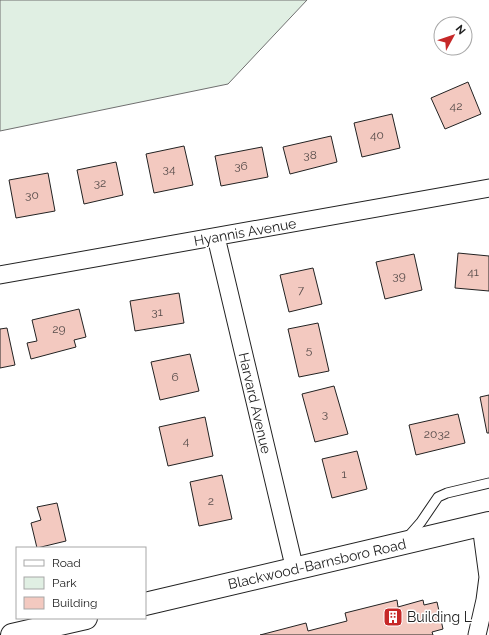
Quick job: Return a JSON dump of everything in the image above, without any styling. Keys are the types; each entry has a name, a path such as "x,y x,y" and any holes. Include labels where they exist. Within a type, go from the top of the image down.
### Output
{"main road":[{"name":"Blackwood-Barnsboro Road","path":"146,604 295,570 485,524"},
{"path":"12,635 82,619"}],"street":[{"name":"Hyannis Avenue","path":"0,275 489,188"},
{"name":"Harvard Avenue","path":"216,237 295,570"},
{"path":"477,635 486,600 488,577 485,524"}],"lane":[{"path":"400,545 421,522 438,497 447,493 489,483"}],"green space":[{"path":"0,0 307,0 228,84 0,131"}],"building":[{"path":"468,82 481,114 445,129 431,98"},
{"path":"392,114 400,148 362,157 354,123"},
{"path":"331,136 337,162 290,174 283,147"},
{"path":"184,146 193,185 154,193 146,154"},
{"path":"262,147 268,177 221,186 215,156"},
{"path":"116,162 123,195 84,204 77,170"},
{"path":"48,173 55,211 16,218 9,180"},
{"path":"458,253 489,256 489,291 455,288"},
{"path":"414,254 422,290 385,299 376,262"},
{"path":"313,268 322,304 289,312 280,275"},
{"path":"179,293 184,323 135,331 130,301"},
{"path":"79,309 86,337 74,340 76,347 31,359 27,343 37,341 32,320"},
{"path":"318,323 329,371 299,377 288,329"},
{"path":"7,328 15,365 0,368 0,329"},
{"path":"190,354 199,391 160,400 151,362"},
{"path":"334,386 348,434 315,442 302,394"},
{"path":"489,395 489,433 487,433 480,397"},
{"path":"458,414 465,443 416,455 409,425"},
{"path":"205,417 213,456 168,466 159,427"},
{"path":"357,451 367,489 332,498 322,459"},
{"path":"222,475 232,519 199,526 190,482"},
{"path":"57,503 66,541 37,547 31,523 41,520 37,507"},
{"name":"Building L","path":"397,600 398,607 423,600 424,605 437,602 443,629 432,632 433,635 260,635 306,623 308,631 347,621 345,613"}],"place":[{"name":"Building L","path":"393,617"}]}
